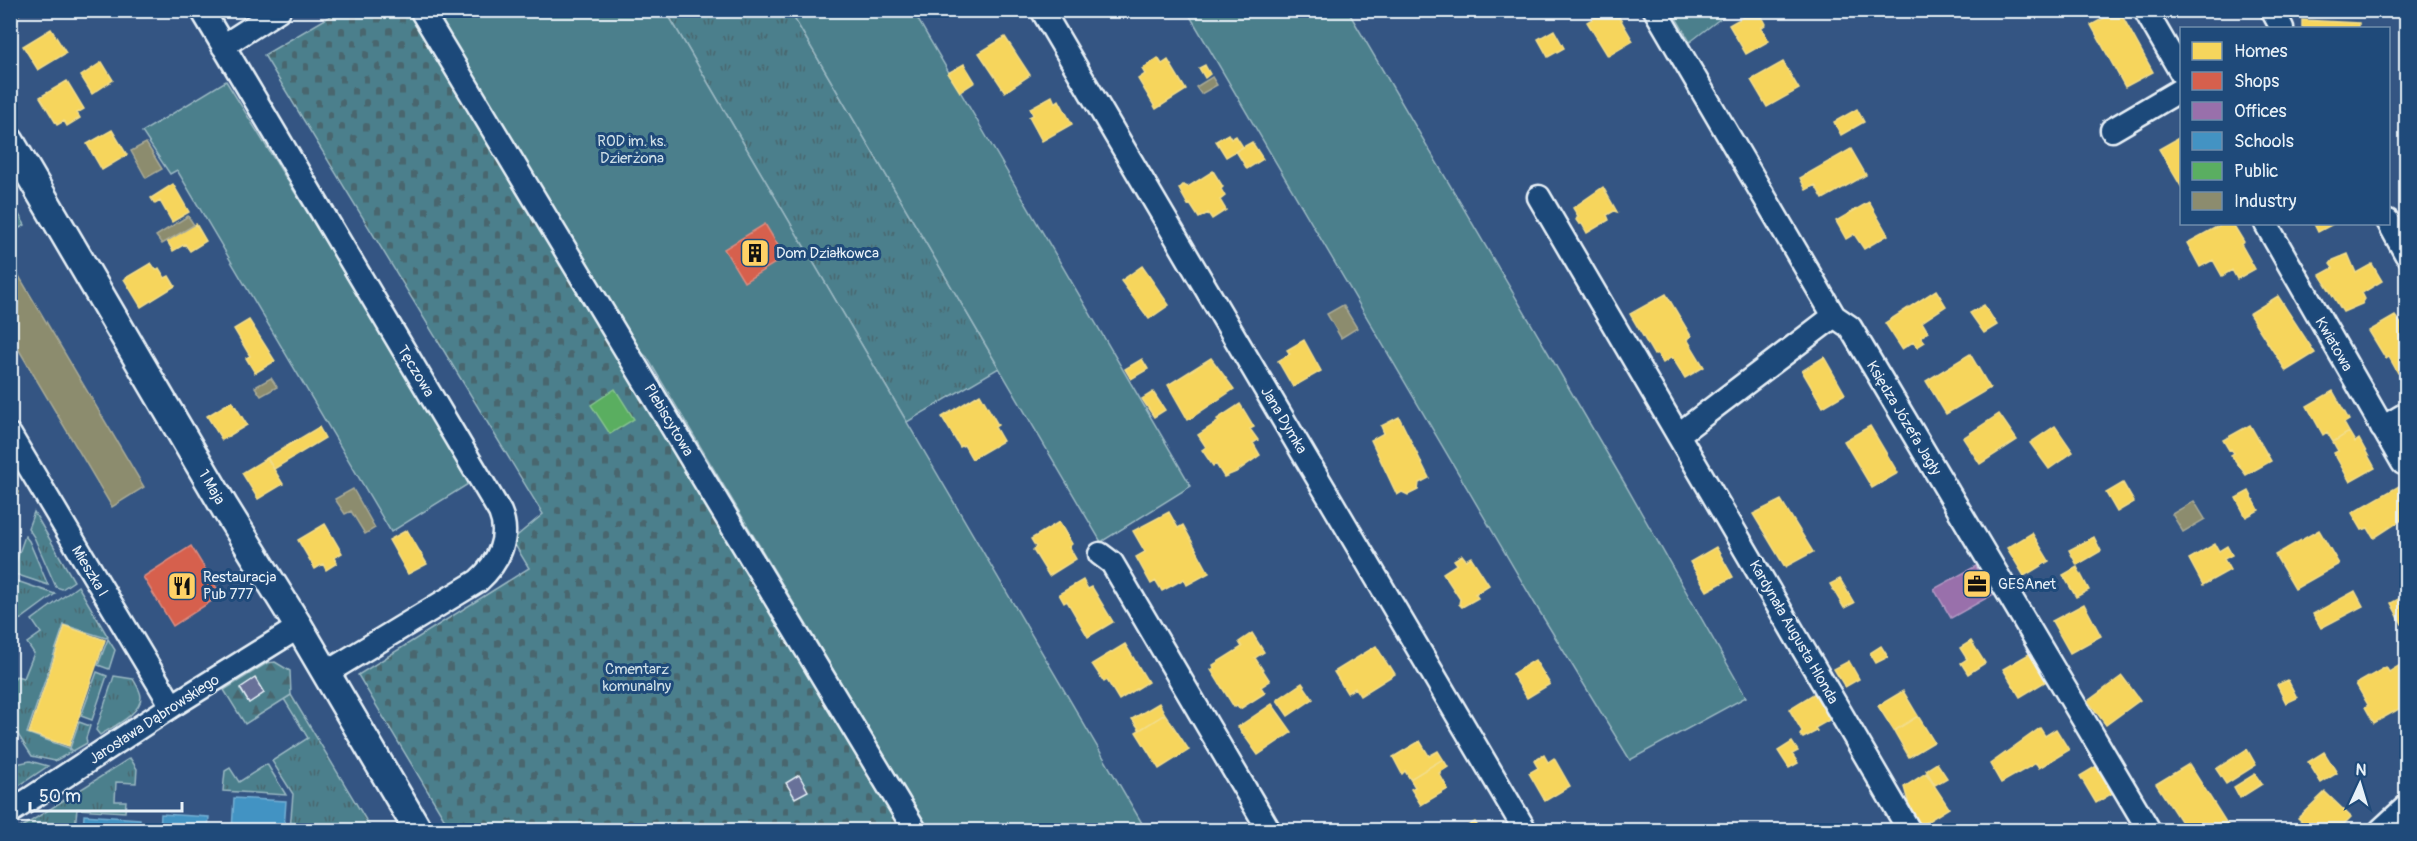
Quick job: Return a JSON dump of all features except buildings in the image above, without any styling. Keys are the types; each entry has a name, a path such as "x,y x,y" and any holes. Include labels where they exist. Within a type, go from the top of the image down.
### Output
{"street":[{"name":"Tęczowa","path":"202,10 500,512 504,523 500,552 490,570 478,581 326,673"},
{"path":"223,46 279,10"},
{"name":"Plebiscytowa","path":"421,10 915,831"},
{"name":"Jana Dymka","path":"1042,10 1525,831"},
{"name":"Księdza Józefa Jagły","path":"1655,10 1834,316 1850,327 2149,831"},
{"path":"2145,10 2180,72"},
{"path":"2272,10 2281,27"},
{"path":"2112,130 2180,90"},
{"name":"1 Maja","path":"10,141 219,498 299,627 418,831"},
{"name":"Kardynała Augusta Hlonda","path":"1539,197 1909,831"},
{"name":"Kwiatowa","path":"2267,225 2403,464"},
{"path":"2390,225 2406,254"},
{"path":"1679,434 1834,316"},
{"path":"2382,428 2406,414"},
{"name":"Mieszka I","path":"10,435 172,706"},
{"path":"1100,554 1112,562 1269,831"},
{"name":"Jarosława Dąbrowskiego","path":"10,812 172,706 299,627"},
{"path":"2381,831 2406,807"}],"green space":[{"name":"Cmentarz komunalny","path":"339,11 416,11 905,830 451,830 358,675 529,568 512,540 543,514 264,55"},
{"name":"ROD im. ks. Dzierżona","path":"434,11 666,11 1146,830 929,830 647,357 628,341"},
{"path":"666,11 790,11 999,368 907,422"},
{"path":"790,11 913,11 1191,486 1101,542"},
{"path":"1187,11 1348,11 1625,484 1746,697 1630,760 1538,609"},
{"path":"1672,11 1730,11 1690,42"},
{"path":"226,81 473,481 391,532 177,170 170,174 142,132"},
{"path":"10,199 25,225 11,233 10,233"},
{"path":"34,512 74,581 62,589 56,587 28,528"},
{"path":"25,536 29,541 48,585 12,573"},
{"path":"11,579 55,594 21,619 11,622"},
{"path":"78,586 108,637 64,625 27,733 69,748 71,752 55,761 32,756 11,724 11,683 16,676 24,678 34,653 27,643 41,633 32,620"},
{"path":"108,639 115,650 109,669 98,665"},
{"path":"275,662 290,671 291,695 245,724 224,690 267,663","holes":["255,679 264,693 249,703 240,689"]},
{"path":"97,672 107,676 92,720 81,716"},
{"path":"114,676 133,679 140,692 140,703 125,719 100,735 96,730"},
{"path":"291,695 372,830 290,830 293,794 272,761 308,738 284,699"},
{"path":"79,722 90,726 86,738 87,743 73,751 70,748"},
{"path":"130,758 137,769 136,783 116,782 115,801 126,801 125,812 77,809 75,827 50,826 42,830 17,830"},
{"path":"30,761 48,766 11,791 11,765"},
{"path":"267,764 286,795 223,791 225,771 230,768 239,782"}],"place":[{"name":"Dom Działkowca","path":"755,253"},
{"name":"GESAnet","path":"1977,584"},
{"name":"Restauracja Pub 777","path":"182,586"}]}
